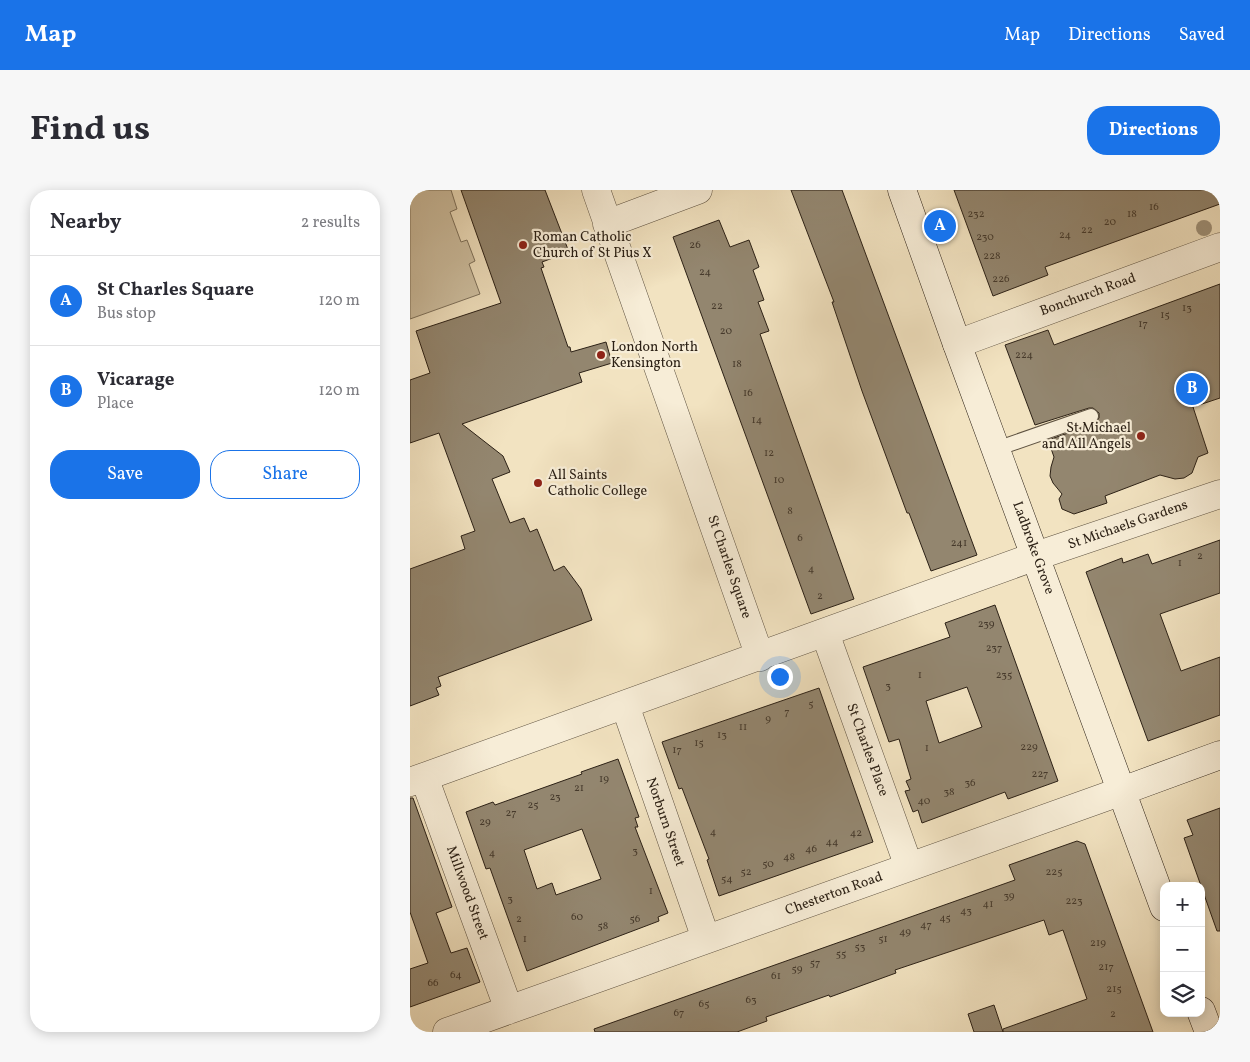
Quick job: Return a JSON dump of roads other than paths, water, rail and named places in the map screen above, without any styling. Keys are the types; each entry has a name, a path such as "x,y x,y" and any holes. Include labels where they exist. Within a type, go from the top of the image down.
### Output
{"street":[{"name":"St Charles Square","path":"596,190 760,657"},
{"path":"607,224 698,190"},
{"name":"Ladbroke Grove","path":"902,190 956,344 1036,556 1160,896"},
{"name":"Bonchurch Road","path":"956,344 1220,247"},
{"name":"St Michaels Gardens","path":"1036,556 1220,494"},
{"path":"417,780 1036,556"},
{"name":"St Charles Place","path":"825,633 909,867"},
{"name":"Norburn Street","path":"625,705 706,939"},
{"name":"Chesterton Road","path":"447,1032 1220,755"},
{"name":"Millwood Street","path":"417,780 509,1010"},
{"path":"1203,1017 1209,1032"}],"lane":[{"path":"996,449 1091,416"}],"place":[{"name":"St Charles Square","path":"940,226"},
{"name":"Roman Catholic Church of St Pius X","path":"523,245"},
{"name":"London North Kensington","path":"601,355"},
{"name":"Vicarage","path":"1192,389"},
{"name":"St Michael and All Angels","path":"1141,436"},
{"name":"All Saints Catholic College","path":"538,483"}]}
